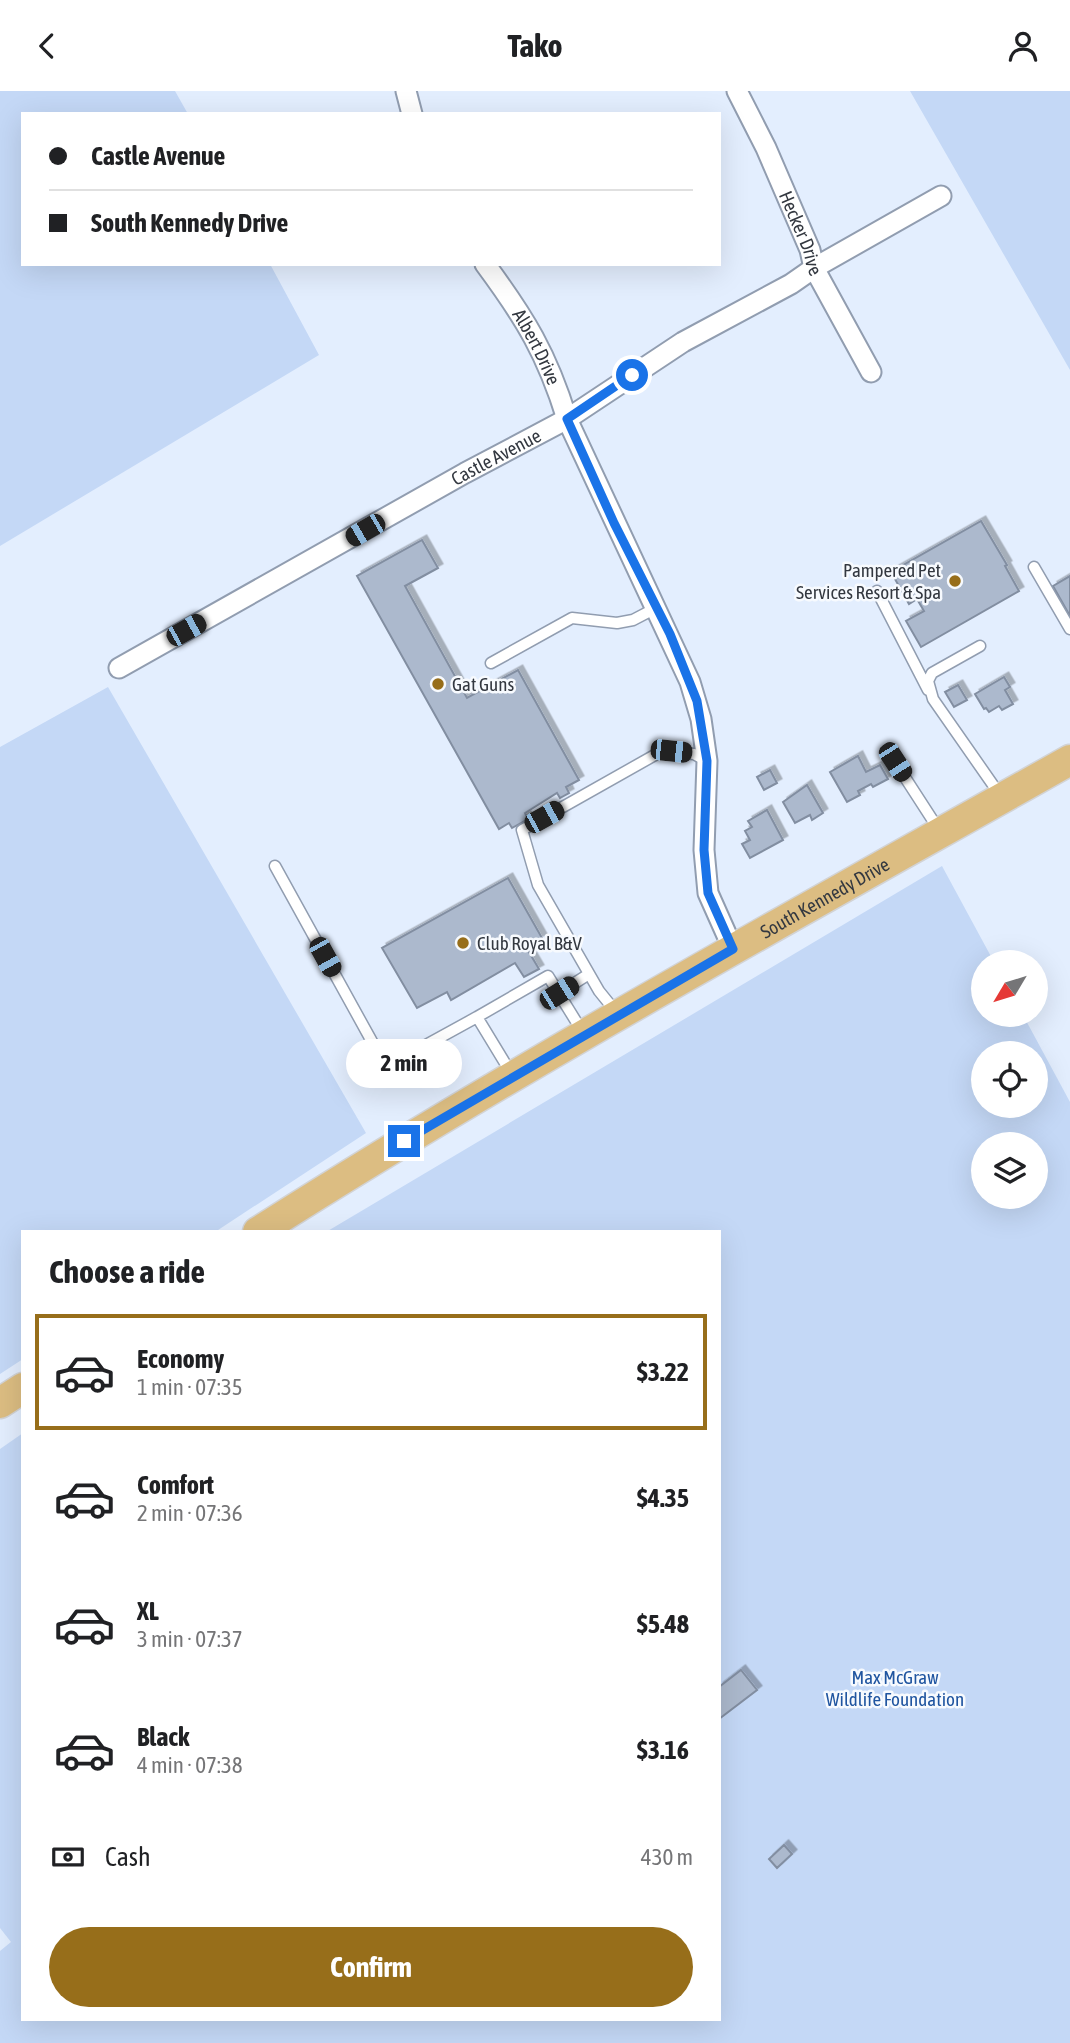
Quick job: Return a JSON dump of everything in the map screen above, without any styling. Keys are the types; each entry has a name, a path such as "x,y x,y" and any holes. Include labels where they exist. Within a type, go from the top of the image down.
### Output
{"main road":[{"name":"South Kennedy Drive","path":"261,1230 584,1035 1070,760"},
{"path":"0,1403 21,1389"}],"street":[{"path":"406,91 411,112"},
{"name":"Hecker Drive","path":"737,91 777,174 810,250 814,268 871,372"},
{"name":"Castle Avenue","path":"120,668 465,473 567,419 682,342 791,285 814,268 941,196"},
{"name":"Albert Drive","path":"486,266 526,320 553,376 567,419 614,523 681,659 697,701 707,761 704,850 708,893 733,949"}],"lane":[{"path":"1034,567 1070,629"},
{"path":"877,591 933,699 1002,799"},
{"path":"491,663 572,618 617,623 633,620 656,607"},
{"path":"933,699 928,681 932,673 980,646"},
{"path":"619,1015 599,991 538,885 522,829 662,751 694,754 707,761"},
{"path":"895,762 941,833"},
{"path":"275,866 386,1067 548,976 584,1035"},
{"path":"559,993 589,974"},
{"path":"477,1017 513,1077"}],"green space":[{"path":"0,91 175,91 187,112 21,112 21,266 271,266 319,355 0,546"},
{"path":"910,91 1070,91 1070,370"},
{"path":"108,687 366,1133 218,1230 21,1230 21,1360 0,1374 0,747"},
{"name":"Max McGraw Wildlife Foundation","path":"942,866 988,950 971,950 971,1027 1029,1027 1037,1041 971,1041 971,1118 1048,1118 1048,1061 1070,1102 1070,2043 0,2043 0,1951 11,1942 0,1928 0,1449 21,1434 21,2021 721,2021 721,1230 329,1230"}],"building":[{"name":"Pampered Pet Services Resort & Spa","path":"981,521 1019,591 921,647 906,621 924,611 917,599 909,604 891,572"},
{"name":"Gat Guns","path":"422,540 438,568 405,586 467,698 518,670 579,780 566,787 569,793 560,798 557,793 525,813 528,819 512,828 509,823 499,829 357,576"},
{"path":"1070,576 1070,616 1053,586"},
{"path":"1004,677 1010,687 1005,690 1013,704 1002,710 999,706 989,712 984,709 975,694"},
{"path":"958,685 967,700 954,707 945,692"},
{"path":"858,756 866,772 880,765 888,779 858,791 860,795 847,802 830,772"},
{"path":"770,770 777,783 764,790 757,777"},
{"path":"807,785 823,813 812,820 810,815 795,823 783,802"},
{"path":"767,810 783,840 750,858 742,844 750,840 745,831 752,827 748,821"},
{"name":"Club Royal B&V","path":"508,878 542,938 526,947 539,969 524,977 515,963 451,1000 447,992 417,1008 382,948"},
{"path":"741,1670 757,1690 721,1717 721,1685"},
{"path":"784,1845 792,1854 777,1868 769,1859"}],"place":[{"name":"Pampered Pet Services Resort & Spa","path":"955,581"},
{"name":"Gat Guns","path":"438,684"},
{"name":"Club Royal B&V","path":"463,943"}],"route":[{"path":"404,1141 733,949 708,893 704,850 707,761 697,701 670,634 614,523 567,419 632,375"}]}
